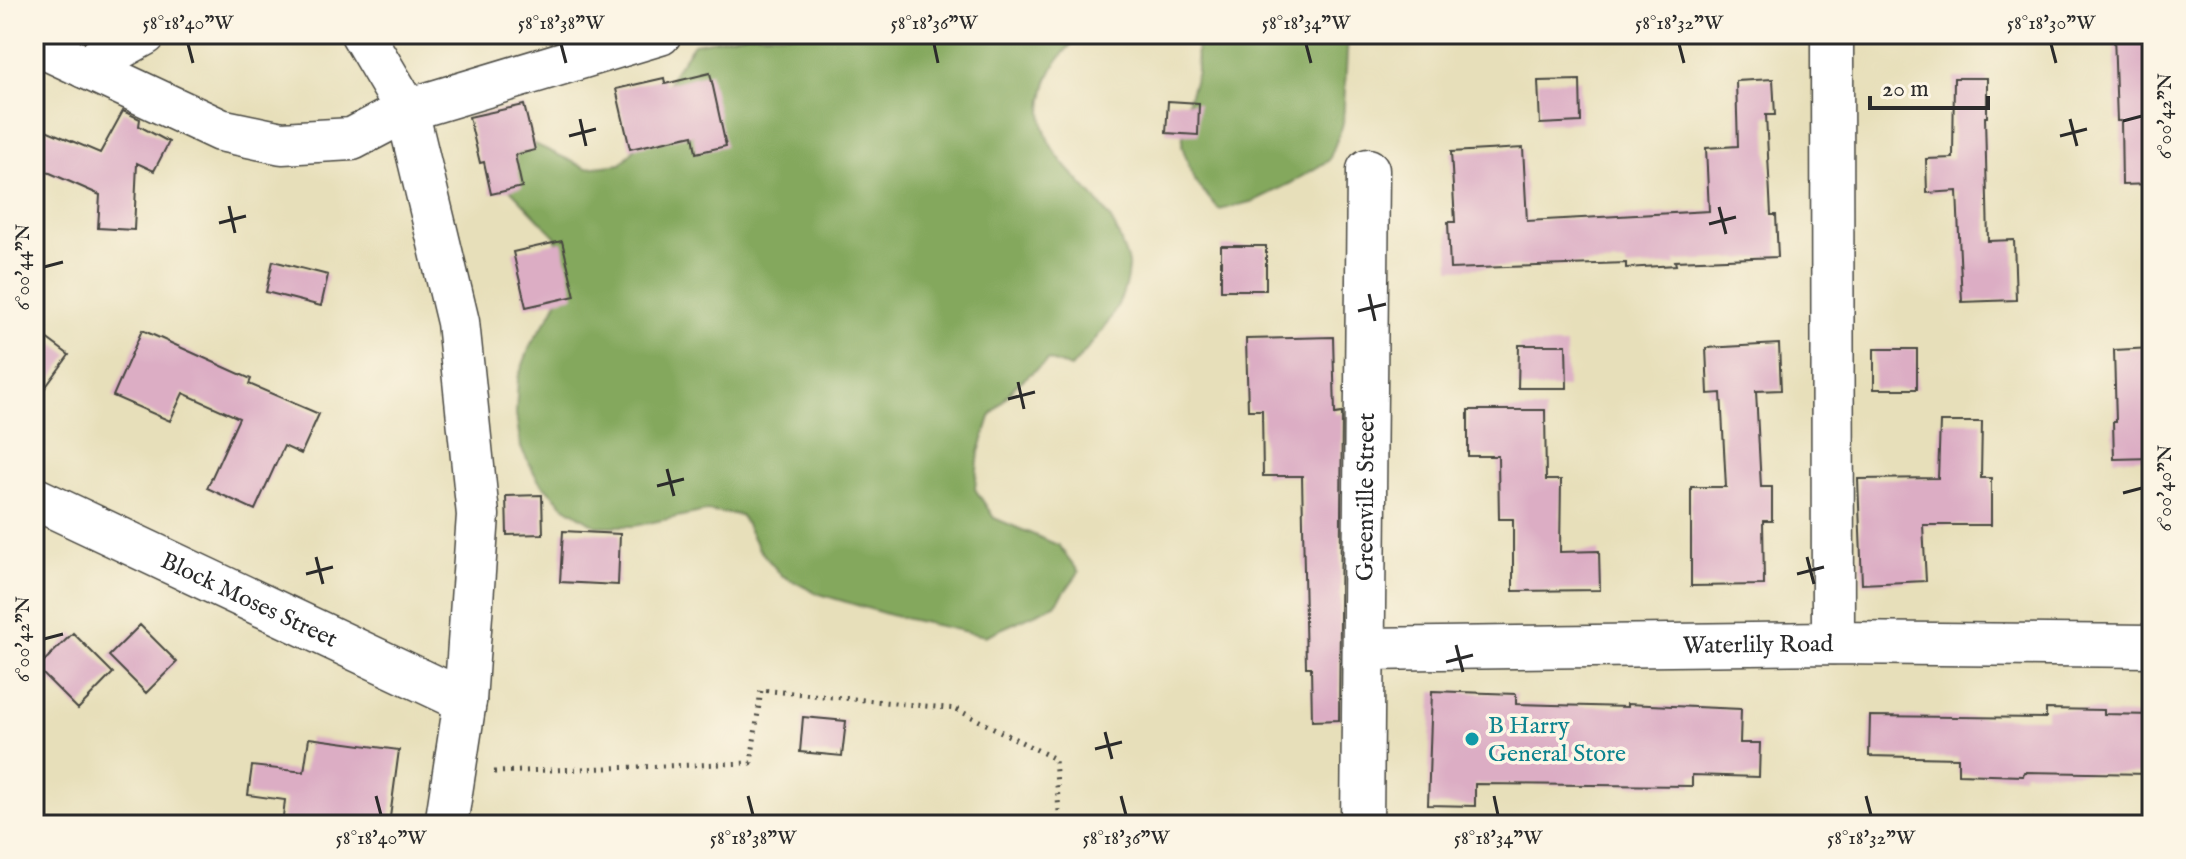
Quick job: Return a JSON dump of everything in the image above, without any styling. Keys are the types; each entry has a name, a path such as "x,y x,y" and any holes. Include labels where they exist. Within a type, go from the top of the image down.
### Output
{"street":[{"path":"85,67 145,34"},
{"path":"362,34 407,110 458,322 478,515 465,701 446,825"},
{"path":"34,43 220,130 282,143 352,139 407,110 660,34"},
{"path":"1832,34 1833,643"},
{"name":"Greenville Street","path":"1362,825 1368,170"},
{"name":"Block Moses Street","path":"34,498 465,701"},
{"name":"Waterlily Road","path":"1364,649 1833,643 2152,646"}],"path":[{"path":"453,774 751,763 761,690 956,709 1055,759 1060,825"}],"green space":[{"path":"747,34 1082,34 1064,52 1050,73 1042,114 1046,136 1056,154 1113,223 1127,260 1126,284 1108,323 1071,368 1048,360 1015,386 990,417 979,452 975,489 994,518 1058,545 1079,572 1055,605 985,636 890,615 816,593 781,575 758,548 741,515 706,511 634,526 596,526 564,506 538,480 521,448 516,414 518,378 531,344 552,312 567,278 555,236 502,181 520,137 586,168 621,164 645,137 674,72 694,44"},
{"path":"1196,34 1348,34 1343,124 1329,160 1254,201 1219,210 1194,180 1182,146 1186,107 1197,72"}],"building":[{"path":"2114,34 2152,34 2152,184 2122,185"},
{"path":"710,73 726,146 696,153 693,135 630,149 616,89 664,78 665,84"},
{"path":"1954,78 1987,78 1988,241 2014,240 2016,300 1962,302 1957,191 1927,193 1926,159 1953,158"},
{"path":"1773,79 1775,115 1766,115 1771,215 1776,215 1778,257 1675,261 1676,265 1626,268 1626,263 1450,269 1448,222 1455,222 1451,152 1523,148 1527,221 1709,211 1706,148 1738,146 1736,81"},
{"path":"1580,80 1581,122 1540,124 1538,81"},
{"path":"1168,101 1199,103 1198,135 1166,133"},
{"path":"524,105 535,150 515,155 522,187 491,194 469,117"},
{"path":"123,111 140,119 139,126 169,142 154,171 137,163 134,230 98,228 100,195 34,166 34,125 100,153"},
{"path":"562,241 575,296 526,307 513,252"},
{"path":"1221,246 1266,246 1266,290 1221,290"},
{"path":"273,261 328,275 321,306 266,292"},
{"path":"34,329 69,355 34,403"},
{"path":"142,330 251,379 249,384 319,414 301,454 284,446 255,510 207,488 239,418 183,393 170,421 113,396"},
{"path":"1333,337 1335,414 1342,413 1339,720 1312,721 1311,667 1306,667 1302,476 1263,476 1262,410 1248,410 1246,339"},
{"path":"1779,344 1781,390 1756,391 1761,487 1772,487 1772,521 1763,521 1764,585 1691,586 1691,487 1726,487 1721,393 1708,394 1706,348"},
{"path":"1519,345 1566,345 1567,388 1518,388"},
{"path":"2152,348 2152,458 2114,459 2114,350"},
{"path":"1874,349 1917,349 1917,389 1874,389"},
{"path":"1468,410 1545,410 1546,480 1561,480 1560,552 1599,551 1600,590 1513,591 1513,519 1499,519 1498,456 1468,456"},
{"path":"1940,422 1982,422 1981,478 1991,478 1991,525 1923,525 1926,581 1862,584 1858,479 1938,478"},
{"path":"542,495 543,534 507,535 506,496"},
{"path":"563,531 620,534 618,585 560,582"},
{"path":"140,625 177,662 146,693 109,656"},
{"path":"73,633 113,673 78,709 37,668"},
{"path":"1432,691 1516,694 1516,704 1627,707 1627,704 1741,709 1740,743 1760,743 1759,777 1692,775 1692,786 1475,784 1475,806 1428,805"},
{"path":"2046,709 2152,715 2152,774 1958,774 1958,758 1869,756 1870,716 2046,718"},
{"path":"803,717 846,721 842,756 800,752"},
{"path":"309,738 399,750 389,825 282,825 285,800 248,795 252,766 304,772"}],"place":[{"name":"B Harry General Store","path":"1472,739"}]}
